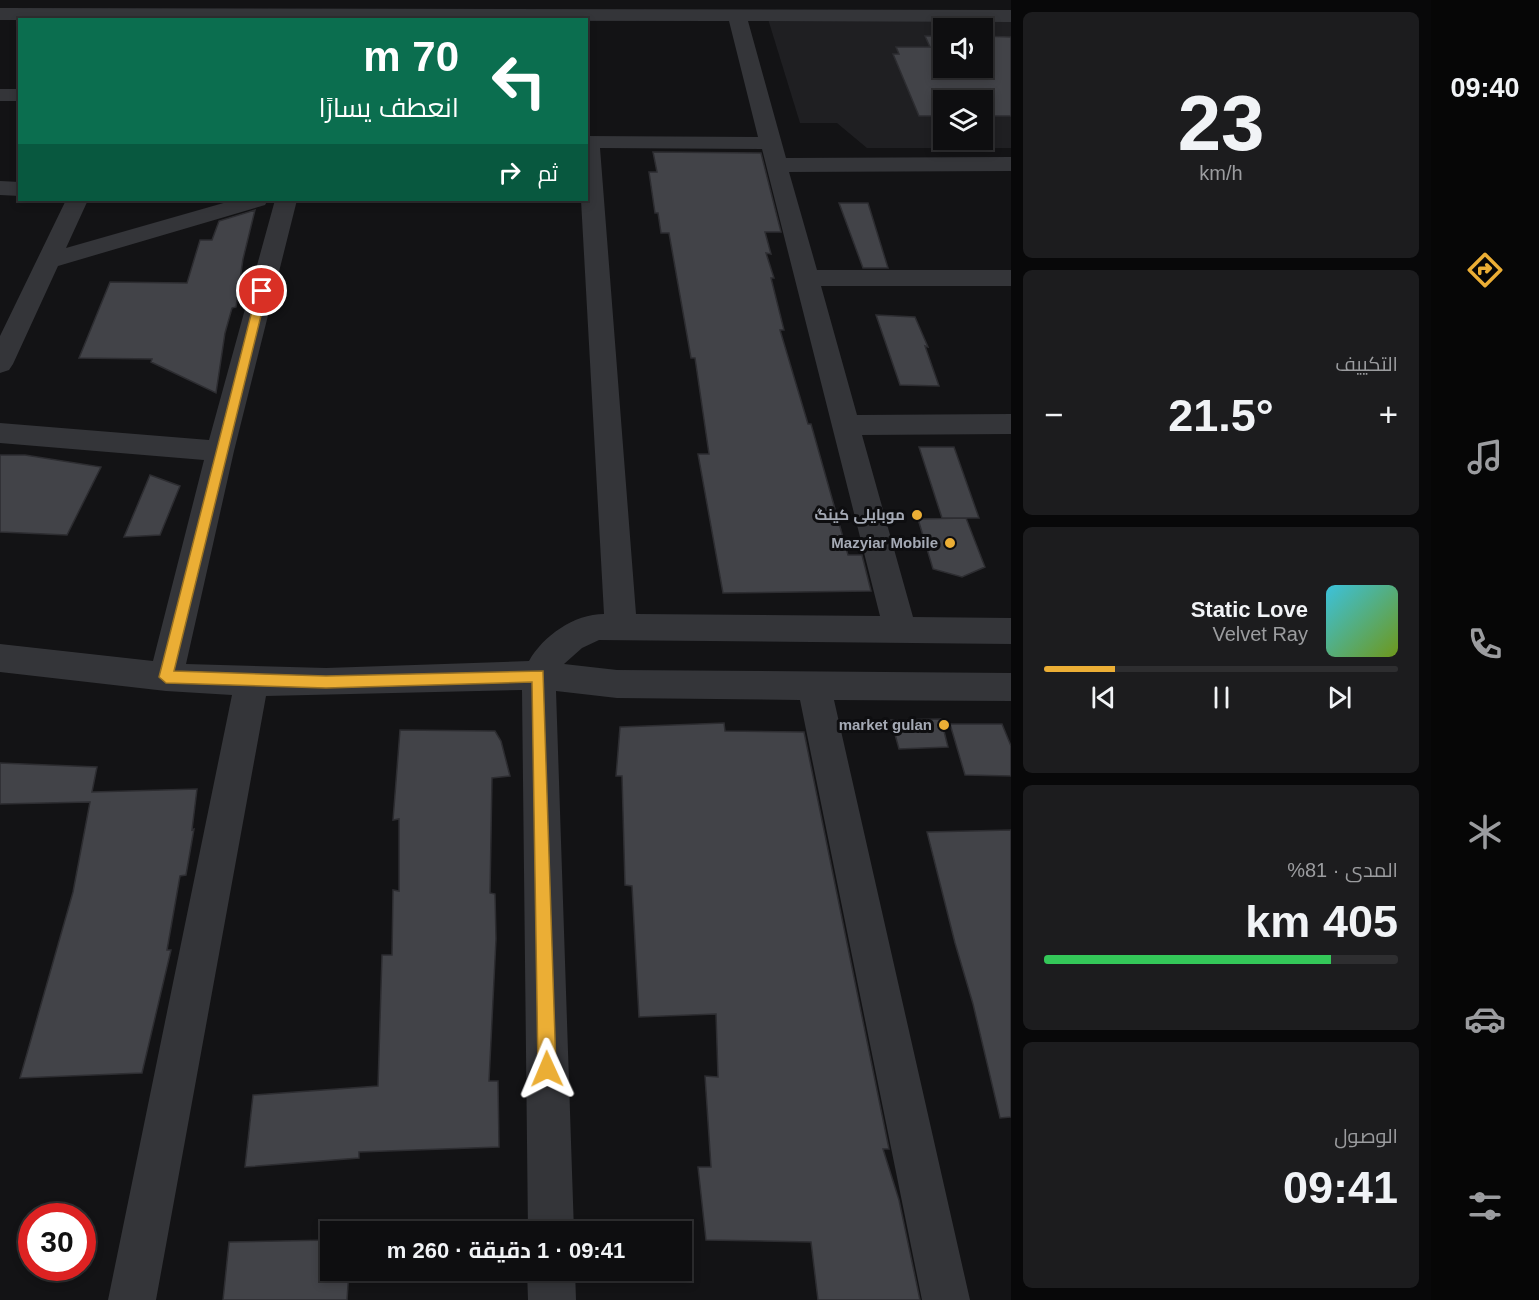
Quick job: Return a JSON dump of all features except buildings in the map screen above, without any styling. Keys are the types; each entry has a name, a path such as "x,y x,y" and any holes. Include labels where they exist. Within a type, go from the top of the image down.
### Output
{"street":[{"path":"0,14 59,7 161,17 516,7 660,8 737,16 1011,16"},
{"path":"737,16 900,630"},
{"path":"0,95 18,95"},
{"path":"621,627 589,142 774,154 1011,164"},
{"path":"0,188 18,189"},
{"path":"0,364 77,201"},
{"path":"48,261 254,201"},
{"path":"166,677 220,451 286,201"},
{"path":"807,278 1011,278"},
{"path":"846,425 1011,424"},
{"path":"0,433 220,451"},
{"path":"551,1221 538,675 547,658 560,643 578,633 599,627 1011,631"},
{"path":"0,658 166,677 252,682 538,675 617,684 1011,687"},
{"path":"132,1300 252,682"},
{"path":"814,685 946,1300"},
{"path":"551,1281 552,1300"}],"shaded area":[{"path":"768,19 933,20 933,78 993,78 993,20 1011,20 1011,148 993,148 993,90 933,90 933,148 867,148 837,123 800,123"}],"place":[{"name":"موبايلى كينگ","path":"917,515"},
{"name":"Mazyiar Mobile","path":"950,543"},
{"name":"market gulan","path":"944,725"}],"route":[{"path":"262,291 220,451 166,677 252,682 326,682 538,675 547,1069"}]}
